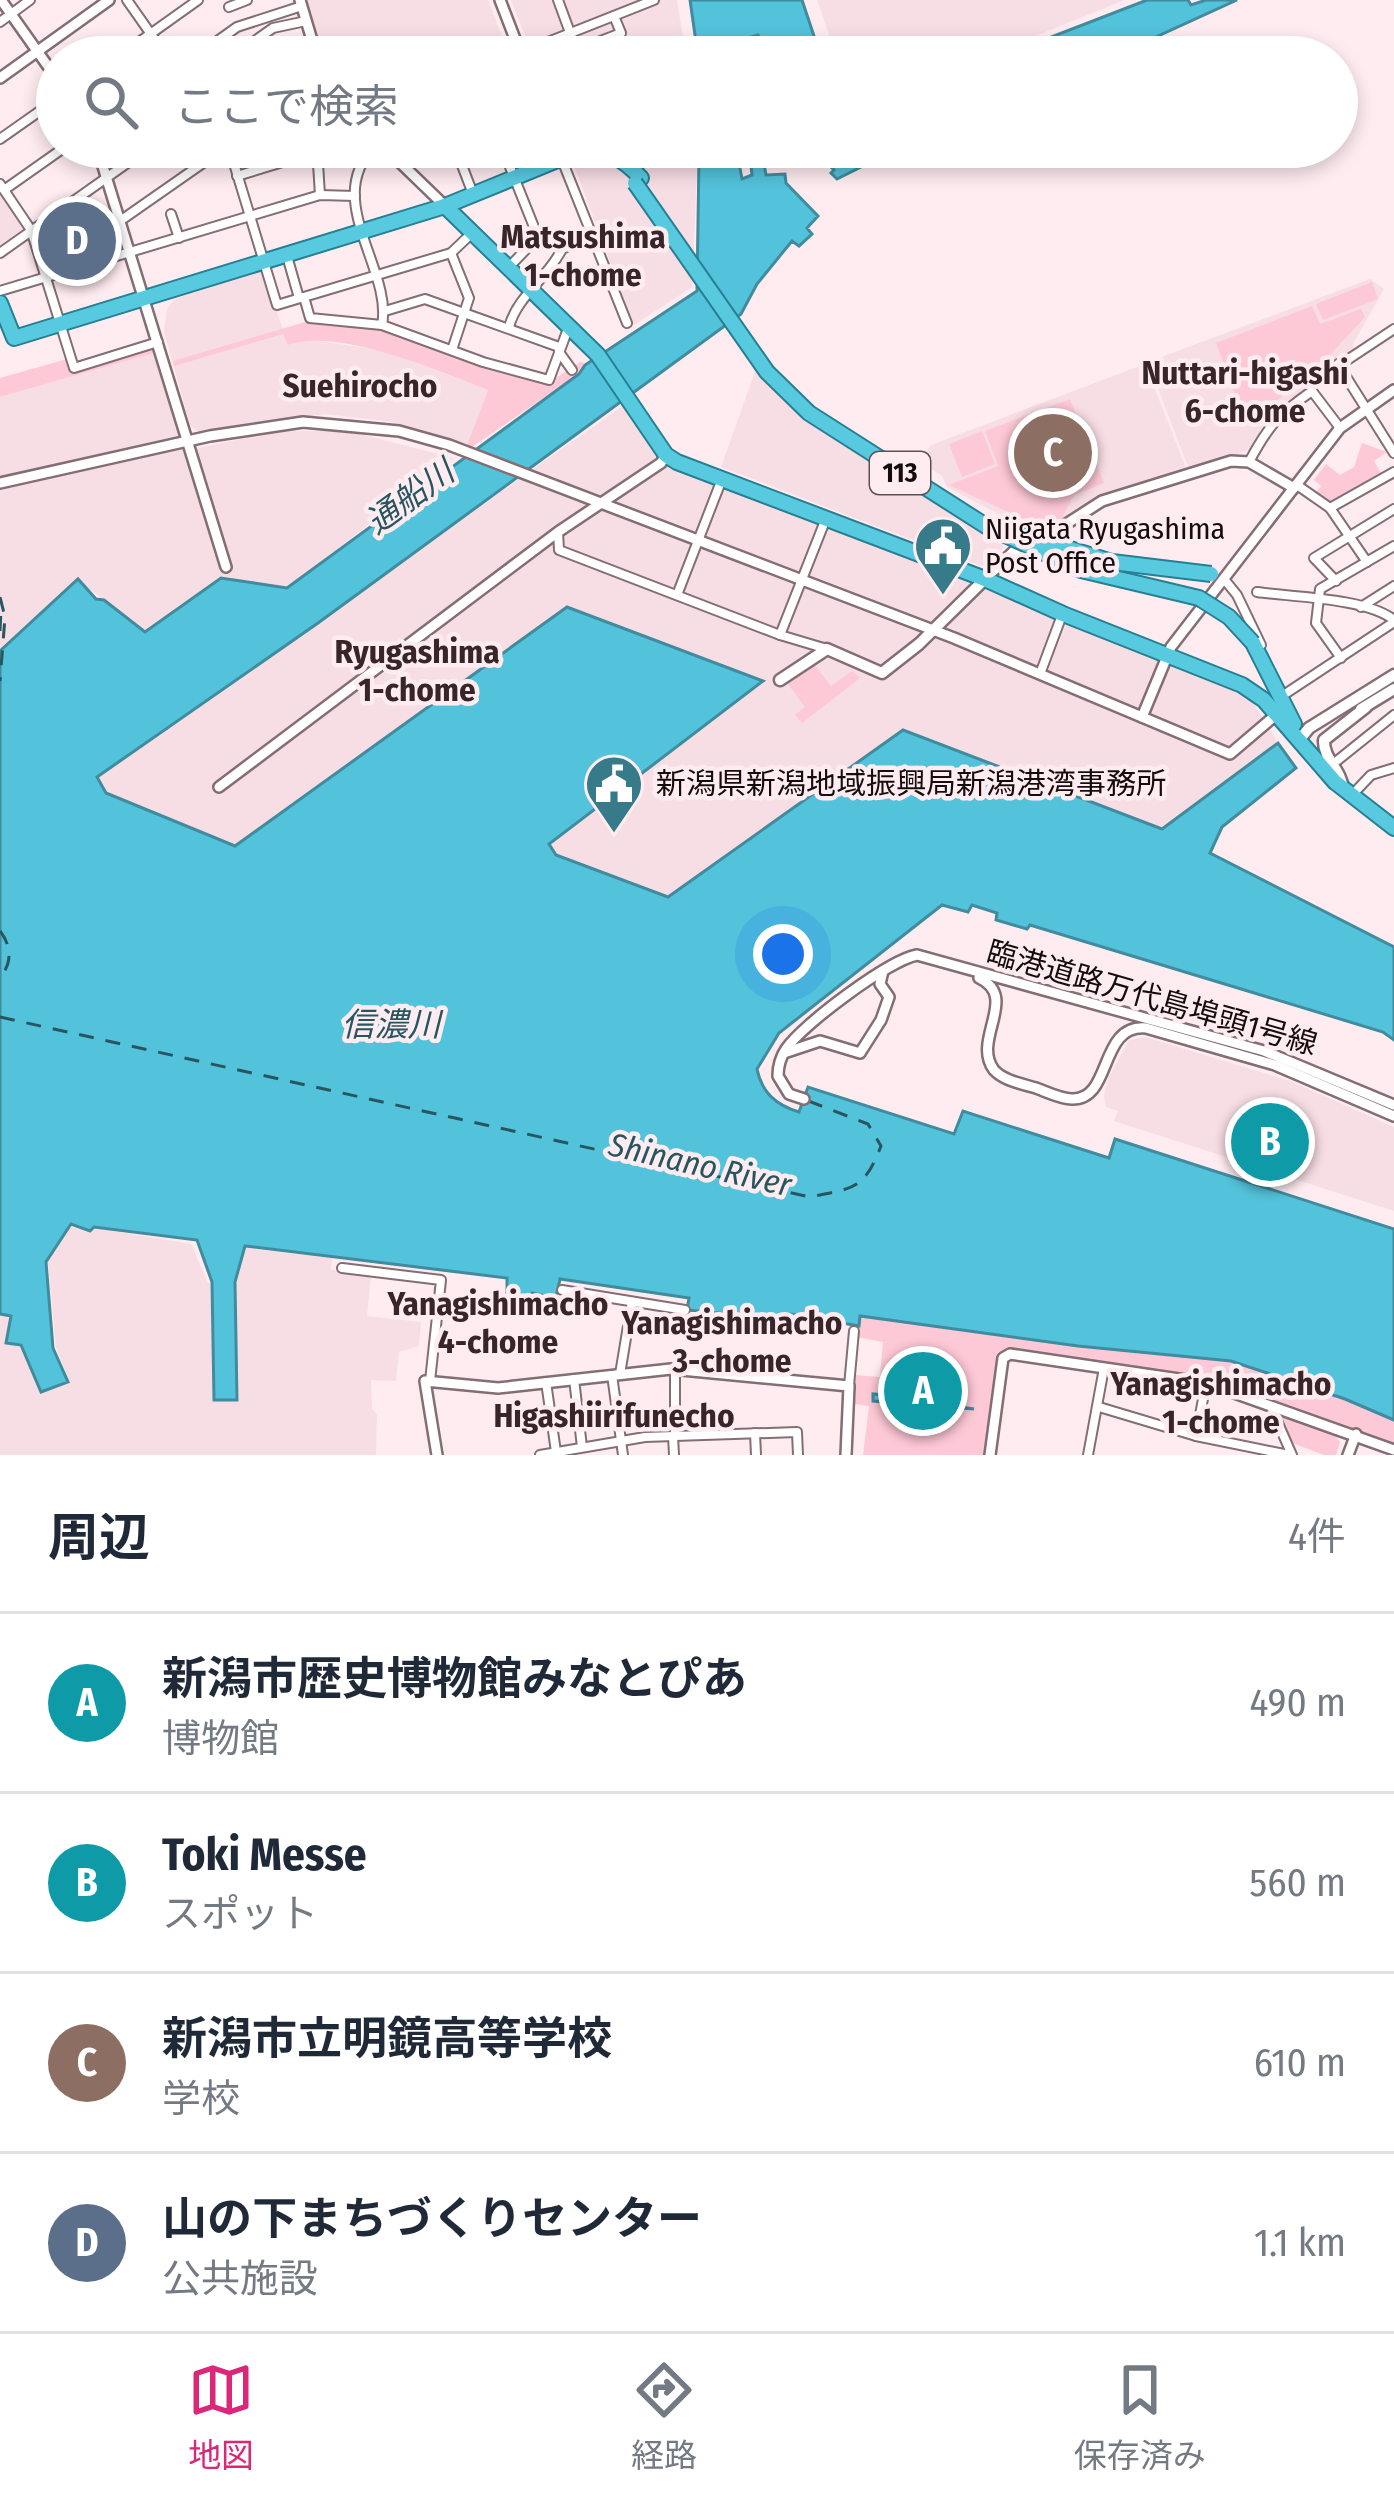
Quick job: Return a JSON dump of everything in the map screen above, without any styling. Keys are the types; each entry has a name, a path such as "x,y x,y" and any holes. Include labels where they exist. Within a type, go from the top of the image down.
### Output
{"highway":[{"name":"113","path":"0,303 7,340 445,206 535,168"},
{"name":"113","path":"629,168 772,368 800,399 829,420 958,504 1023,535 1112,562 1218,577"},
{"name":"113","path":"638,180 767,373 809,413 986,526 1082,570 1199,598 1229,616 1253,643 1300,739"},
{"path":"445,206 598,355 666,455"},
{"name":"113","path":"666,455 1242,685 1277,714 1347,792 1394,828"}],"main road":[{"path":"780,680 827,649 882,673 985,579"},
{"path":"1300,739 1394,675"},
{"path":"1300,739 1315,736 1394,689"},
{"path":"1347,792 1324,752 1324,740 1366,706"}],"street":[{"path":"1,0 36,49"},
{"path":"0,22 30,0"},
{"path":"60,36 109,0"},
{"path":"127,0 151,34"},
{"path":"148,36 198,0"},
{"path":"229,7 247,0"},
{"path":"500,0 514,36"},
{"path":"558,0 571,36"},
{"path":"561,36 654,0"},
{"path":"225,36 301,3 311,36"},
{"path":"614,16 620,33 614,36"},
{"path":"261,36 273,28 306,21"},
{"path":"0,78 36,53"},
{"path":"0,139 36,114"},
{"path":"36,165 2,187 31,230 74,368 158,341"},
{"path":"103,168 226,567"},
{"path":"0,253 119,168"},
{"path":"120,221 197,168"},
{"path":"234,168 277,305 452,253 472,232"},
{"path":"237,176 261,168"},
{"path":"319,168 320,195"},
{"path":"361,168 355,196 385,311 382,325"},
{"path":"406,168 445,206"},
{"path":"463,168 474,196"},
{"path":"508,268 538,237 510,168"},
{"path":"565,168 627,323"},
{"path":"631,168 638,180"},
{"path":"0,291 320,195 355,196"},
{"path":"171,214 179,238"},
{"path":"509,327 514,309 552,270 562,249 592,236"},
{"path":"452,253 469,298 452,350"},
{"path":"286,256 310,318 382,325 549,380 569,326"},
{"path":"385,311 425,299 559,348 572,370"},
{"path":"1340,428 1311,384 1394,329"},
{"path":"1338,364 1394,453"},
{"path":"1142,717 1166,655 1218,577 1340,428 1394,390"},
{"path":"1250,462 1279,414 1312,392"},
{"path":"0,483 188,441 303,422 399,431 933,630 1230,754 1277,714"},
{"path":"219,787 666,455"},
{"path":"985,579 999,567 1034,553 1114,495 1231,460 1250,462 1330,508 1367,562"},
{"path":"1330,508 1394,472"},
{"path":"677,595 722,478"},
{"path":"1336,580 1314,558 1394,509"},
{"path":"780,635 826,519"},
{"path":"559,532 559,550 827,649"},
{"path":"1341,658 1316,623 1320,589 1394,546"},
{"path":"1218,577 1237,595 1300,724 1300,739"},
{"path":"1361,607 1394,586"},
{"path":"1257,592 1361,607 1389,614 1394,621 1285,694"},
{"path":"1040,675 1063,614"},
{"path":"1338,760 1393,719"},
{"path":"1347,792 1371,775 1394,768"},
{"path":"804,1099 782,1087 778,1070 794,1040 901,958 917,955 966,969"},
{"name":"臨港道路万代島埠頭1号線","path":"966,969 1264,1051 1394,1105"},
{"name":"臨港道路万代島埠頭1号線","path":"966,969 995,990 988,1055 997,1073 1070,1099 1083,1097 1094,1087 1126,1029 1146,1028 1275,1065 1394,1116"},
{"path":"783,1053 820,1041 860,1053 889,997 880,982 883,971"},
{"path":"992,1024 1004,999 1019,985"},
{"path":"1111,1011 1126,1029"},
{"path":"342,1268 441,1280 430,1381"},
{"path":"562,1290 685,1310"},
{"path":"623,1455 616,1375 632,1302"},
{"path":"846,1455 854,1331"},
{"path":"990,1455 1003,1358 1010,1354 1206,1383 1394,1450"},
{"path":"1088,1455 1104,1368"},
{"path":"437,1455 423,1384 430,1381 498,1388 675,1369 849,1386"},
{"path":"674,1455 675,1369"},
{"path":"574,1379 582,1447"},
{"path":"546,1382 556,1452"},
{"path":"1196,1436 1206,1383"},
{"path":"1269,1404 1291,1455"},
{"path":"1099,1407 1196,1436 1291,1455"},
{"path":"540,1455 674,1435 797,1432 798,1455"},
{"path":"755,1433 756,1455"},
{"path":"1348,1455 1356,1435"}],"shaded area":[{"path":"305,0 488,0 502,36 316,36"},
{"path":"511,0 677,0 683,36 525,36"},
{"path":"817,0 1125,0 1035,36 830,36"},
{"path":"575,168 697,168 692,287 634,325"},
{"path":"0,191 27,229 0,248"},
{"path":"263,270 288,345 305,339 386,351 488,390 468,444 392,422 325,414 199,432 190,425 164,331 167,309 175,299"},
{"path":"1370,279 1384,289 1353,344 1354,351 1269,414 1251,449 1190,472 1148,362"},
{"path":"1372,282 1378,299 1323,320 1316,304"},
{"path":"1312,306 1320,324 1361,309 1365,317 1328,357 1256,419 1245,422 1216,343"},
{"path":"312,320 384,327 548,383 582,361 585,365 472,447 467,445 488,390 361,346 309,341 288,345 283,334 174,366 173,361"},
{"path":"152,345 154,353 0,397 0,378 67,359 71,370"},
{"path":"154,353 184,451 279,431 348,431 454,458 287,588 221,578 145,632 78,580 0,651 0,397"},
{"path":"1145,364 1188,473 1113,492 1048,533 1006,518 947,487 942,476 920,461 931,445"},
{"path":"757,366 809,419 939,505 1005,541 996,563 981,566 721,467"},
{"path":"1070,399 1104,483 1074,495 1062,518 1045,529 949,485 998,466 985,431"},
{"path":"624,405 671,467 1249,696 1278,743 1163,829 903,730 668,897 555,855 549,844 762,681 568,607 234,846 106,793 97,776"},
{"path":"982,431 995,464 962,477 949,444"},
{"path":"1362,443 1387,452 1374,461 1382,475 1334,504 1315,494 1321,486 1314,480 1326,464 1340,475 1354,467"},
{"path":"814,664 831,686 852,671 860,678 802,723 795,715 805,707 788,684"},
{"path":"1145,1037 1290,1081 1394,1127 1394,1211 1114,1121 1118,1111 1106,1107 1104,1095 1109,1077 1129,1040"},
{"path":"70,1226 90,1233 95,1228 191,1244 208,1283 237,1282 245,1248 332,1258 331,1270 371,1276 367,1316 421,1322 419,1346 399,1352 396,1381 371,1380 372,1409 377,1414 376,1455 0,1455 0,1314 11,1316 6,1343 21,1345 40,1394 70,1383 56,1347 48,1262"},
{"path":"859,1316 1232,1361 1394,1420 1394,1445 1208,1379 1005,1350 997,1353 984,1455 863,1455 869,1406 853,1404 855,1375 880,1377 883,1342 857,1337"},
{"path":"1276,1415 1334,1434 1340,1442 1336,1455 1287,1441"}],"water":[{"path":"690,0 802,0 814,36 758,35 695,36"},
{"path":"1147,0 1188,0 1191,5 1237,0 1158,36 1054,36"},
{"name":"信濃川","path":"699,168 740,168 742,179 752,175 751,168 765,168 766,175 785,174 786,183 818,216 807,228 812,234 799,246 792,241 757,284 741,314 318,623 97,777 106,793 235,846 567,607 763,681 549,844 556,855 668,897 903,730 1162,829 1278,743 1296,768 1222,827 1210,853 1394,947 1394,1040 1383,1032 1030,925 1027,929 996,920 997,913 972,905 968,912 942,905 779,1033 757,1069 771,1097 799,1112 808,1087 954,1134 963,1111 1109,1158 1115,1139 1394,1229 1394,1420 1231,1361 860,1316 859,1326 790,1314 788,1320 687,1310 689,1298 560,1279 556,1298 532,1293 531,1299 507,1294 507,1278 245,1246 235,1282 237,1400 214,1400 212,1282 197,1240 94,1227 90,1231 71,1224 46,1262 53,1348 68,1382 41,1392 21,1345 6,1343 11,1316 0,1314 0,651 78,579 96,599 104,600 145,632 221,578 287,588 579,374 585,365 697,291"},
{"path":"859,168 837,179 831,173"},
{"path":"910,1393 941,1395 941,1404 974,1409 873,1401 873,1394 909,1397"}],"ferry route":[{"path":"0,597 5,617 0,681"},
{"path":"0,631 1,609"},
{"path":"0,931 9,954 0,977"},
{"path":"0,1017 810,1197 856,1185 881,1146 868,1124 806,1100"}],"place":[{"name":"山の下まちづくりセンター","path":"77,241"},
{"name":"新潟市立明鏡高等学校","path":"1053,453"},
{"name":"Niigata Ryugashima Post Office","path":"943,597"},
{"name":"新潟県新潟地域振興局新潟港湾事務所","path":"614,835"},
{"name":"Toki Messe","path":"1270,1142"},
{"name":"新潟市歴史博物館みなとぴあ","path":"923,1391"}],"district":[{"name":"Matsushima 1-chome","path":"583,256"},
{"name":"Suehirocho","path":"360,386"},
{"name":"Nuttari-higashi 6-chome","path":"1245,392"},
{"name":"Ryugashima 1-chome","path":"417,671"},
{"name":"Yanagishimacho 4-chome","path":"498,1323"},
{"name":"Yanagishimacho 3-chome","path":"732,1342"},
{"name":"Yanagishimacho 1-chome","path":"1221,1403"},
{"name":"Higashiirifunecho","path":"614,1416"}],"water label":[{"name":"通船川","path":"410,497"},
{"name":"Shinano River","path":"700,1165"}]}
